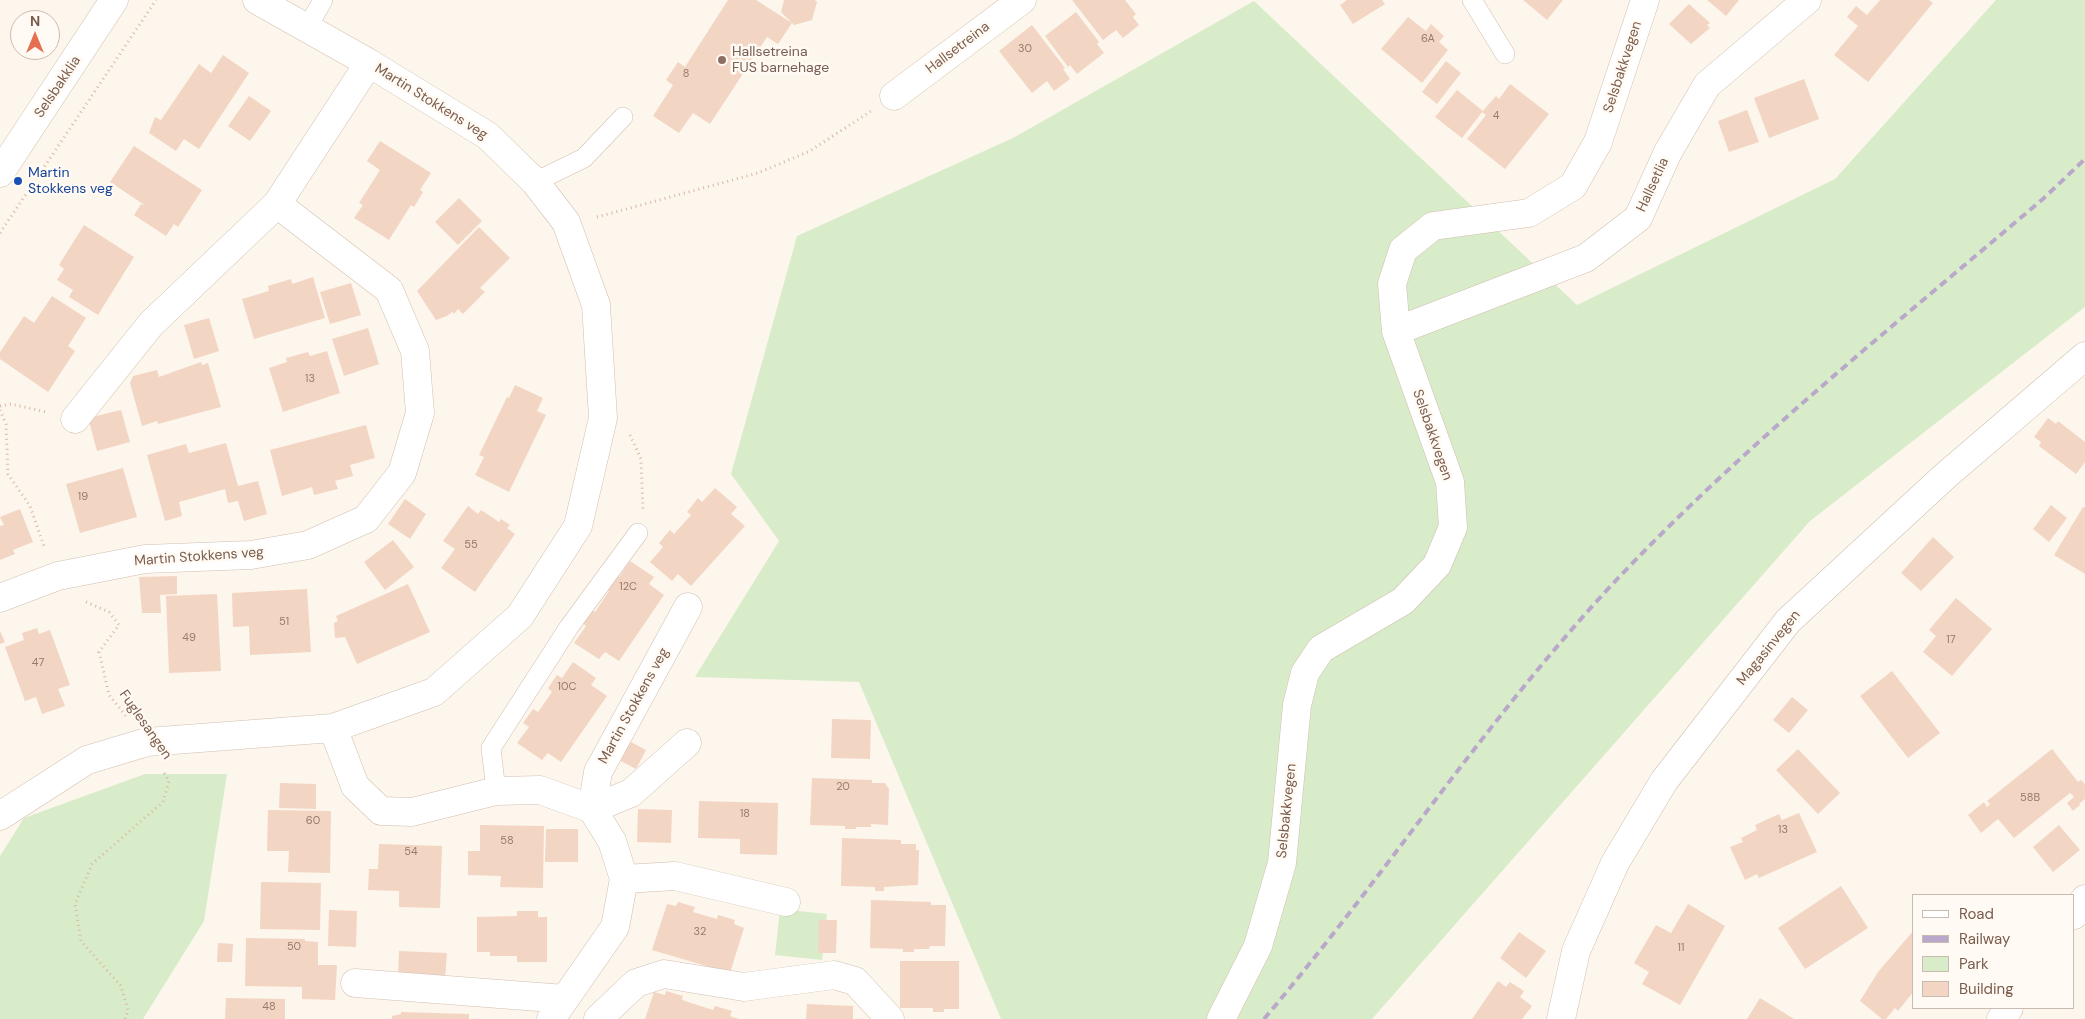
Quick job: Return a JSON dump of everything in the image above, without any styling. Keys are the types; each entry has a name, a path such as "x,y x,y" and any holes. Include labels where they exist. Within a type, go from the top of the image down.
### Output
{"street":[{"name":"Selsbakklia","path":"0,173 114,0"},
{"name":"Martin Stokkens veg","path":"0,816 87,760 146,742 333,728 434,692 520,616 578,526 603,418 596,305 566,222 535,182 488,136 369,63 257,0"},
{"name":"Hallsetreina","path":"894,96 1022,0"},
{"name":"Selsbakkvegen","path":"1221,1019 1258,946 1282,863 1297,705 1305,673 1321,650 1403,601 1438,565 1453,527 1450,482 1396,331 1392,284 1402,250 1433,226 1529,213 1573,186 1598,142 1645,0"},
{"name":"Hallsetlia","path":"1396,331 1586,258 1638,218 1668,152 1707,85 1807,0"},
{"name":"Martin Stokkens veg","path":"75,419 151,324 278,204 369,63"},
{"name":"Martin Stokkens veg","path":"0,598 58,576 145,559 251,555 308,545 366,519 402,473 420,413 415,350 389,290 278,204"},
{"name":"Magasinvegen","path":"1561,1019 1576,950 1615,863 1664,781 1788,621 1944,477 2085,356"},
{"name":"Martin Stokkens veg","path":"592,808 598,772 688,607"},
{"path":"333,728 355,786 381,811 412,812 496,791 540,790 592,808 612,840 624,879 615,927 558,1009 355,982"},
{"path":"592,808 631,793 687,743"},
{"path":"624,879 675,876 786,902"},
{"path":"2075,913 2085,898"},
{"path":"598,1019 636,983 664,974 744,987 834,974 855,982 890,1019"}],"lane":[{"path":"307,28 323,0"},
{"path":"1472,0 1504,54"},
{"path":"535,182 584,158 623,117"},
{"path":"496,791 491,748 569,627 638,533"}],"path":[{"path":"0,233 156,0"},
{"path":"566,222 607,215 758,173 810,151 894,96"},
{"path":"0,406 10,404 75,419"},
{"name":"Fuglesangen","path":"0,410 6,424 8,474 30,506 41,542 58,576 88,604 109,612 119,625 99,652 109,695 146,742 169,781 162,802 92,864 75,904 81,941 121,986 128,1010 125,1019"},
{"path":"603,418 628,431 641,459 643,508 638,533"}],"green space":[{"path":"1996,0 2085,0 2085,307 1810,521 1372,1019 1001,1019 859,682 695,677 779,541 731,474 797,236 1013,138 1254,1 1577,305 1835,179"},
{"path":"145,774 227,774 204,921 143,1019 0,1019 0,856 24,818"},
{"path":"780,909 827,914 822,960 775,955"}],"building":[{"path":"728,0 756,0 792,23 778,44 767,37 710,124 693,113 679,133 653,116 673,85 666,80 678,62 685,67"},
{"path":"784,0 815,0 817,2 812,20 794,25 781,12"},
{"path":"1072,0 1125,0 1136,14 1133,17 1139,25 1123,38 1116,30 1103,40"},
{"path":"1347,0 1382,0 1385,4 1353,24 1340,5"},
{"path":"1523,0 1563,0 1547,20"},
{"path":"1707,0 1739,0 1726,16"},
{"path":"1880,0 1929,0 1933,3 1868,82 1834,55 1858,26 1847,17 1856,6 1867,15"},
{"path":"1689,4 1710,23 1707,25 1710,28 1691,44 1669,24"},
{"path":"1076,12 1099,42 1097,44 1104,53 1077,74 1070,65 1068,67 1045,36"},
{"path":"1408,17 1426,31 1431,24 1444,36 1439,42 1448,50 1422,83 1381,49"},
{"path":"1032,25 1065,68 1063,69 1070,79 1054,91 1047,81 1032,93 999,51"},
{"path":"223,55 249,73 199,149 184,139 176,151 149,133 155,117 161,120 199,64 211,73"},
{"path":"1446,61 1461,73 1437,104 1422,92"},
{"path":"1804,79 1819,119 1769,138 1754,98"},
{"path":"1510,84 1549,114 1505,169 1467,139 1486,115 1482,112 1496,96 1499,99"},
{"path":"1457,90 1483,111 1462,138 1435,117"},
{"path":"249,96 271,111 250,141 228,126"},
{"path":"1747,110 1759,142 1729,152 1718,121"},
{"path":"380,141 431,173 420,190 423,192 414,207 411,205 389,240 354,218 363,205 359,203 380,170 367,161"},
{"path":"134,146 202,190 178,227 174,224 166,236 134,215 141,204 146,206 110,182"},
{"path":"459,198 482,221 458,245 435,222"},
{"path":"84,225 134,257 98,315 69,297 73,290 57,280 64,269 59,265"},
{"path":"479,227 510,258 480,288 485,292 463,314 458,309 454,314 452,312 436,320 417,291"},
{"path":"313,277 325,318 254,339 242,299 269,291 268,286 291,279 292,284"},
{"path":"351,283 361,315 330,324 320,292"},
{"path":"52,296 86,318 68,346 75,351 48,392 0,359 0,352 24,316 34,323"},
{"path":"209,318 219,351 194,359 184,325"},
{"path":"368,328 379,364 344,376 332,339"},
{"path":"327,351 340,393 283,412 269,368 287,362 286,358 308,352 310,356"},
{"path":"201,362 202,365 208,363 221,407 158,424 157,421 142,426 130,383 133,376 157,370 159,377"},
{"path":"515,385 543,398 537,411 546,415 509,492 475,475 484,457 479,455 507,397 509,398"},
{"path":"121,410 130,442 97,451 88,418"},
{"path":"2048,418 2056,424 2058,421 2085,442 2085,462 2076,474 2039,446 2041,442 2034,437"},
{"path":"366,425 375,458 350,465 353,476 335,481 338,489 314,495 312,487 282,496 270,450"},
{"path":"226,443 238,486 258,481 267,514 244,521 238,501 228,503 225,489 179,502 182,516 165,521 147,455 186,444 189,453"},
{"path":"123,468 137,517 80,533 66,484"},
{"path":"715,488 737,507 731,514 745,526 691,586 678,574 672,581 650,562 663,547 659,543 670,530 674,534 691,515 687,512 698,498 702,502"},
{"path":"405,499 426,514 410,539 388,524"},
{"path":"2051,505 2067,518 2049,542 2033,529"},
{"path":"468,506 478,514 481,510 499,522 501,519 510,525 507,528 515,534 475,592 441,568 455,549 443,541"},
{"path":"2083,507 2085,508 2085,574 2054,555"},
{"path":"20,509 33,542 13,550 15,554 0,560 0,526 4,525 0,517"},
{"path":"1933,537 1954,557 1921,591 1901,573"},
{"path":"393,540 414,567 385,590 364,562"},
{"path":"630,561 654,577 649,584 664,595 619,661 605,652 599,659 574,643 586,626 581,622 590,608 595,612 609,591 605,588 614,574 619,577"},
{"path":"177,576 177,594 160,595 161,613 142,613 139,577"},
{"path":"408,584 430,632 357,664 345,637 335,638 334,623 338,621 336,616"},
{"path":"307,589 311,652 250,655 249,626 233,627 232,593"},
{"path":"217,594 221,671 169,673 166,596"},
{"path":"1956,598 1992,629 1952,676 1923,652 1936,636 1929,630"},
{"path":"37,628 39,634 50,630 70,685 58,689 65,706 42,714 36,697 25,701 5,647 24,640 22,633"},
{"path":"0,631 5,642 0,644"},
{"path":"573,662 596,678 591,685 607,696 561,762 548,753 542,760 517,743 529,727 523,723 533,709 538,712 552,692 548,688 557,675 562,678"},
{"path":"1892,671 1940,733 1908,758 1860,696"},
{"path":"1792,697 1808,710 1789,733 1773,720"},
{"path":"832,719 871,720 870,759 831,758"},
{"path":"627,740 646,750 636,769 617,759"},
{"path":"1798,749 1840,793 1818,814 1776,770"},
{"path":"2052,749 2078,782 2081,780 2085,784 2085,799 2080,805 2073,811 2067,803 2074,797 2070,793 2014,838 1998,819 1981,833 1968,815 1984,802 1987,807 1990,804 1987,801"},
{"path":"812,778 872,780 872,783 885,783 889,789 888,825 871,824 871,827 845,829 845,826 810,825"},
{"path":"280,783 316,784 316,809 279,808"},
{"path":"699,801 778,803 777,855 740,854 740,839 698,838"},
{"path":"638,809 672,810 671,843 637,842"},
{"path":"268,810 331,811 330,873 288,872 289,851 267,851"},
{"path":"1799,813 1817,852 1759,878 1757,874 1745,880 1730,847 1743,842 1741,838 1757,830 1755,825 1779,814 1782,820"},
{"path":"480,825 544,826 543,888 500,887 501,876 468,875 468,851 480,851"},
{"path":"2059,825 2080,850 2053,872 2033,847"},
{"path":"546,829 578,829 578,862 545,862"},
{"path":"842,838 901,840 901,844 916,844 916,850 919,850 918,885 884,887 884,891 875,891 875,887 841,886"},
{"path":"379,844 442,846 440,908 399,907 399,891 368,890 369,869 378,869"},
{"path":"261,882 321,883 320,930 260,929"},
{"path":"1841,886 1868,928 1805,969 1778,928"},
{"path":"871,900 931,902 931,905 946,905 945,946 914,949 914,952 903,952 903,949 870,948"},
{"path":"678,902 695,907 693,912 717,919 718,915 735,920 734,924 744,928 730,973 652,950 667,904 676,906"},
{"path":"1688,904 1725,926 1680,1005 1642,984 1649,972 1634,963 1656,925 1671,933"},
{"path":"329,910 357,911 356,947 328,946"},
{"path":"517,911 538,911 538,917 547,917 547,962 517,962 517,956 490,956 490,952 477,952 477,917 517,916"},
{"path":"819,920 837,920 836,953 818,953"},
{"path":"1519,932 1546,951 1526,978 1500,958"},
{"path":"1912,932 1912,994 1898,1011 1895,1008 1886,1019 1882,1019 1860,1001 1878,972"},
{"path":"246,938 305,939 305,941 318,942 318,965 337,965 335,1000 302,999 302,987 245,986"},
{"path":"218,943 233,944 232,962 217,962"},
{"path":"399,951 447,953 445,979 398,977"},
{"path":"900,961 959,961 959,1009 944,1009 944,1012 933,1012 933,1008 900,1008"},
{"path":"1498,981 1506,987 1510,982 1524,991 1520,997 1532,1006 1522,1019 1472,1019"},
{"path":"666,991 683,996 682,1000 713,1010 715,1006 732,1011 730,1016 739,1019 645,1019 654,992 665,995"},
{"path":"226,998 285,999 285,1019 225,1019"},
{"path":"1760,998 1794,1019 1747,1019"},
{"path":"807,1004 853,1006 853,1019 806,1019"},
{"path":"401,1012 469,1014 469,1019 392,1019 392,1016 401,1014"}],"railway":[{"path":"1264,1019 1353,908 1528,681 1622,574 1775,427 2044,198 2085,159"}],"place":[{"name":"Hallsetreina FUS barnehage","path":"722,60"},
{"name":"Martin Stokkens veg","path":"18,181"}]}
